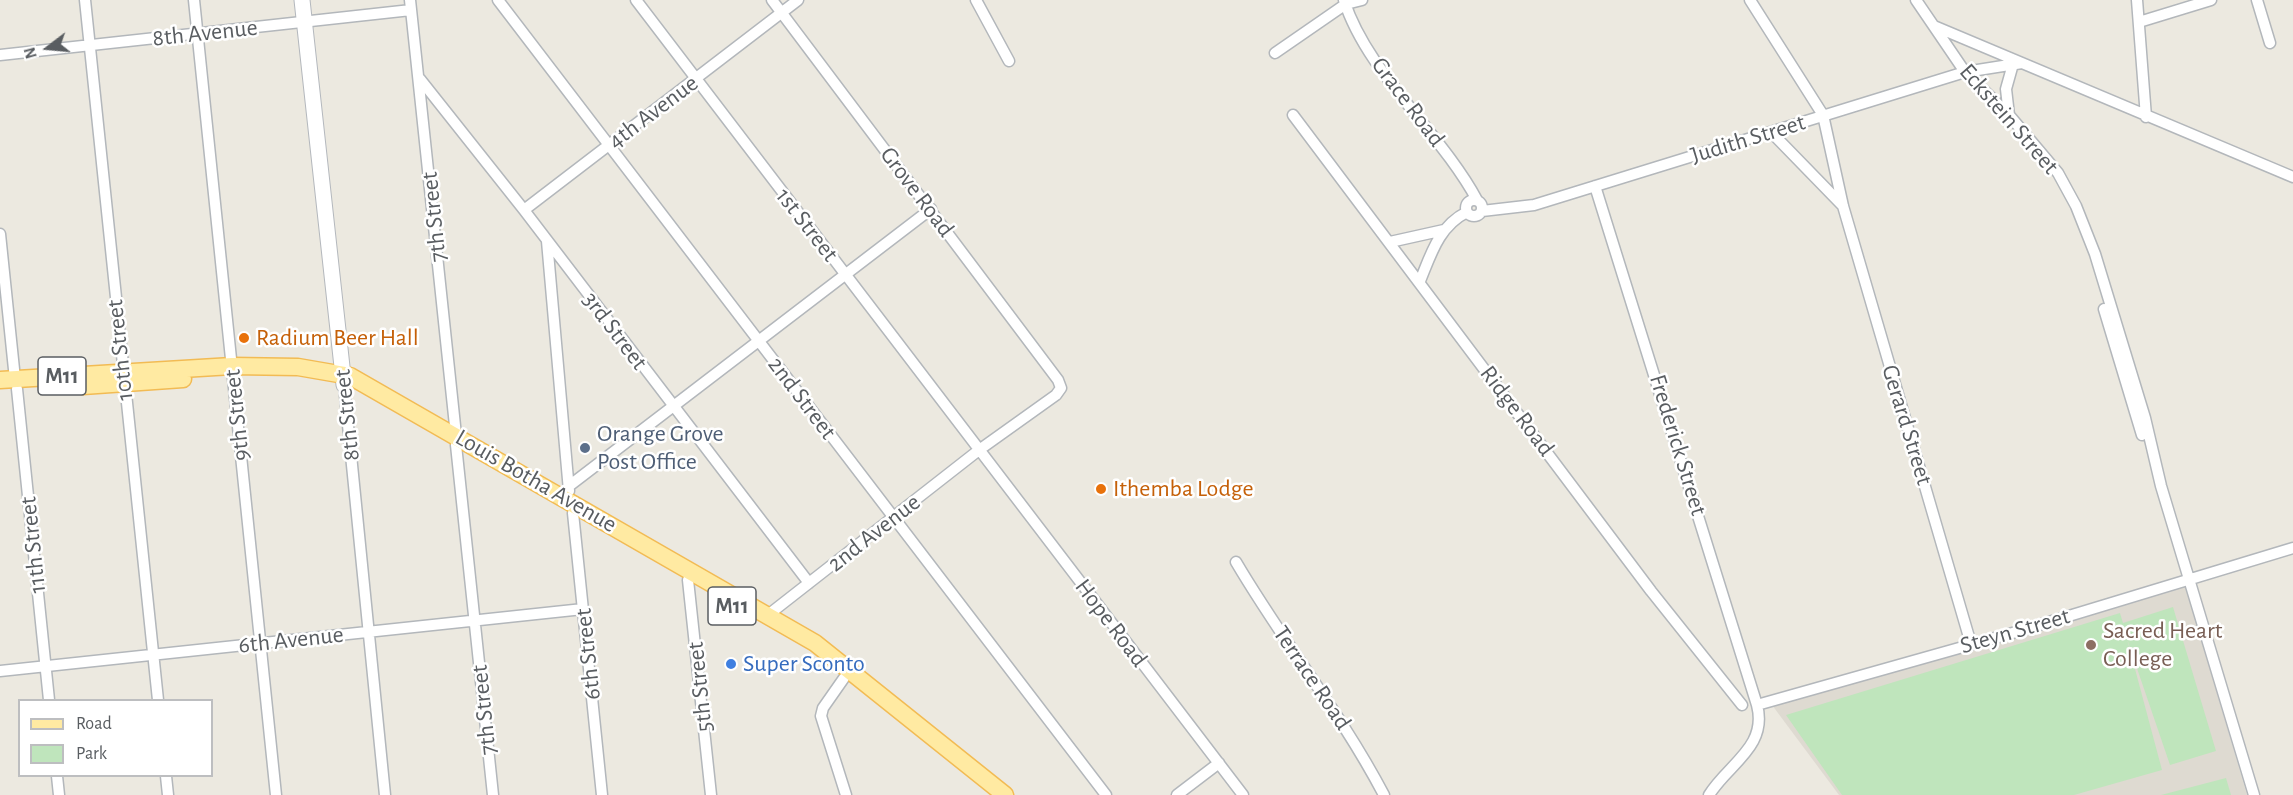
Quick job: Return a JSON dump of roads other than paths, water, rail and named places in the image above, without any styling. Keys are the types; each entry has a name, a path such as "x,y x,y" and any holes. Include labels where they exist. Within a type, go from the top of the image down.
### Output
{"main road":[{"name":"8th Street","path":"302,0 343,380"},
{"name":"Louis Botha Avenue","path":"8,384 232,371 343,380 571,500 822,648 1005,795"},
{"name":"Louis Botha Avenue","path":"571,500 688,580 806,650 989,795"}],"street":[{"name":"10th Street","path":"85,0 158,699"},
{"name":"9th Street","path":"194,0 276,795"},
{"name":"2nd Street","path":"498,0 1106,795"},
{"name":"1st Street","path":"636,0 979,450"},
{"name":"Grove Road","path":"772,0 1060,384"},
{"name":"4th Avenue","path":"524,210 798,0"},
{"path":"976,0 1009,62"},
{"path":"1275,53 1345,2 1362,0"},
{"name":"Gerard Street","path":"1750,0 1823,115 1843,206 1971,644"},
{"name":"Eckstein Street","path":"1916,0 1965,72 2009,115 2058,173 2076,206 2089,244 2088,255 2149,459 2161,486 2254,795"},
{"path":"2137,0 2146,117"},
{"path":"2139,22 2211,0"},
{"path":"2257,0 2270,43"},
{"name":"Grace Road","path":"1345,2 1361,39 1455,165 1477,200"},
{"name":"8th Avenue","path":"0,55 304,22 410,5"},
{"name":"7th Street","path":"410,5 420,79 493,795"},
{"path":"1933,26 2293,177"},
{"path":"2009,115 2006,83 2018,63"},
{"name":"Judith Street","path":"1482,211 1529,206 1965,72 2018,63"},
{"name":"3rd Street","path":"420,79 524,210 809,583"},
{"name":"Ridge Road","path":"1293,115 1651,591 1742,705"},
{"name":"Gerard Street","path":"1771,132 1843,206"},
{"name":"Frederick Street","path":"1595,186 1758,705"},
{"path":"1477,200 1482,204 1482,211 1473,217 1467,212 1467,204 1477,200"},
{"path":"571,500 673,407 931,210"},
{"path":"1420,281 1444,230 1456,217 1467,212"},
{"path":"1390,242 1444,230"},
{"name":"11th Street","path":"0,234 8,384 49,699"},
{"name":"6th Street","path":"547,241 602,795"},
{"name":"8th Street","path":"343,380 385,795"},
{"name":"2nd Avenue","path":"768,615 979,450 1056,395 1060,384"},
{"name":"Hope Road","path":"979,450 1243,795"},
{"name":"Steyn Street","path":"1758,705 2293,548"},
{"name":"Terrace Road","path":"1236,562 1258,599 1346,728 1384,795"},
{"name":"5th Street","path":"688,580 711,795"},
{"name":"6th Avenue","path":"0,671 583,609"},
{"path":"844,678 823,708 821,716 846,795"},
{"path":"1709,795 1749,751 1759,728 1758,705"},
{"path":"1177,795 1219,763"},
{"path":"57,777 59,795"},
{"path":"166,777 168,795"}],"place":[{"name":"Radium Beer Hall","path":"244,338"},
{"name":"Orange Grove Post Office","path":"585,448"},
{"name":"Ithemba Lodge","path":"1101,489"},
{"name":"Sacred Heart College","path":"2091,645"},
{"name":"Super Sconto","path":"731,664"}]}
